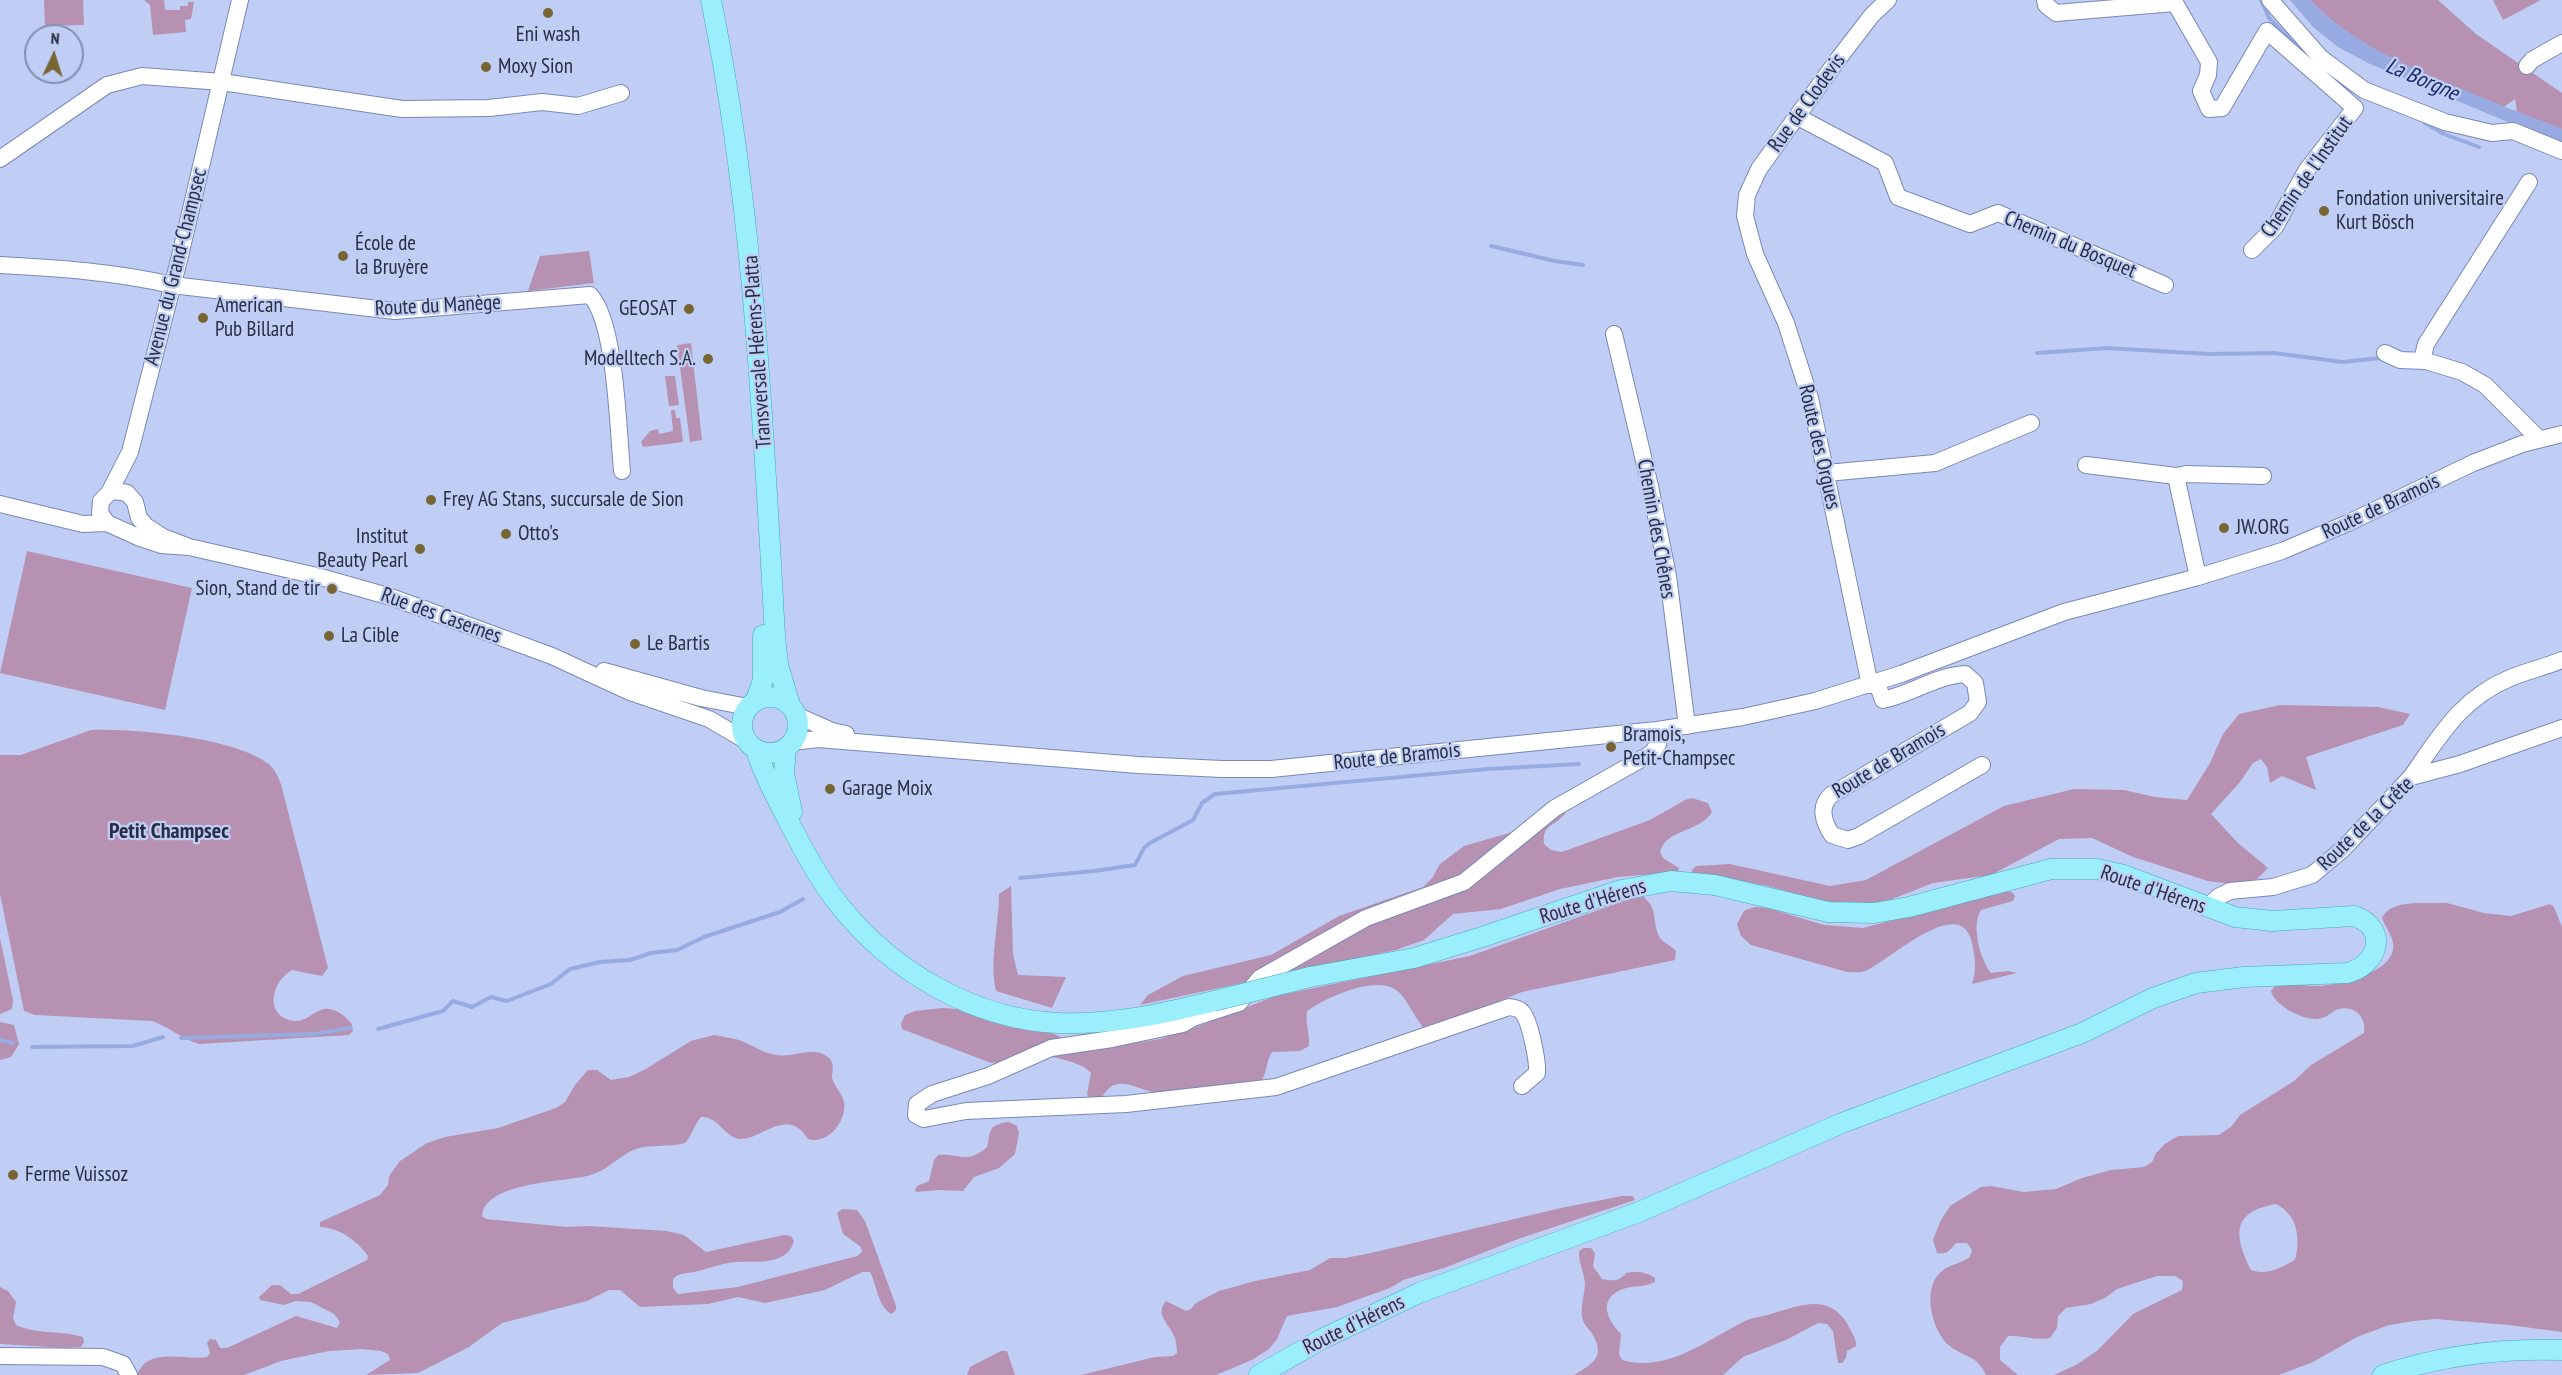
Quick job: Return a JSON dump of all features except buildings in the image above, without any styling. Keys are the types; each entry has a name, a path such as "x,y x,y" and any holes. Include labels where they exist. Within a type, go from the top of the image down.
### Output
{"main road":[{"name":"Transversale Hérens-Platta","path":"699,0 727,158 746,327 764,654 763,680 752,704"},
{"name":"Transversale Hérens-Platta","path":"711,0 734,125 750,249 762,392 775,636 778,664 793,710"},
{"path":"773,697 793,710 798,731 789,746 771,753 751,745 741,723 752,704 773,697"},
{"name":"Route d'Hérens","path":"751,745 799,841 839,904 885,952 933,986 974,1004 1020,1018 1056,1023 1136,1019 1202,1008 1310,977 1414,958 1621,890 1671,881 1715,885 1828,912 1874,913 1909,907 2051,869 2097,869 2134,879 2235,917 2256,920 2354,916 2366,920 2374,931 2374,953 2358,970 2347,973 2244,977 2196,983 2153,998 2082,1033 1842,1123 1639,1212 1419,1293 1322,1339 1259,1375"},
{"name":"Route d'Hérens","path":"789,746 785,783 799,841"},
{"path":"2383,1375 2424,1362 2463,1354 2513,1349 2562,1350"}],"street":[{"name":"Avenue du Grand-Champsec","path":"105,497 130,452 222,82 240,0"},
{"name":"Rue de Clodevis","path":"1745,216 1751,182 1868,21 1888,0"},
{"name":"Chemin de l'Institut","path":"2046,0 2046,5 2056,13 2175,3 2209,63 2208,75 2201,92 2209,110 2222,108 2267,31 2355,108 2306,171 2275,227 2252,250"},
{"path":"2270,0 2321,58 2364,90 2445,122 2492,133 2513,132 2562,152"},
{"path":"2527,66 2532,60 2562,43"},
{"path":"0,159 107,84 142,76 222,82 402,109 489,108 542,102 578,106 621,93"},
{"name":"Chemin du Bosquet","path":"1798,117 1885,163 1899,197 1970,224 1998,213 2165,285"},
{"path":"2422,360 2426,344 2529,182"},
{"name":"Route des Orgues","path":"1745,216 1755,254 1786,323 1803,375 1873,684"},
{"name":"Route du Manège","path":"0,266 78,270 146,279 172,285 395,311 590,295 598,304 608,334 622,471"},
{"name":"Chemin des Chênes","path":"1614,334 1646,466 1668,576 1687,726"},
{"path":"2385,353 2400,360 2422,360 2462,372 2486,385 2539,439"},
{"path":"1827,473 1935,463 2031,423"},
{"name":"Route de Bramois","path":"789,746 818,739 1138,765 1271,769 1687,726 1776,710 1873,684 2064,612 2198,576 2296,546 2473,463 2539,439 2562,434"},
{"name":"Avenue du Grand-Champsec","path":"130,452 134,502"},
{"path":"2086,465 2176,476 2186,474 2263,476"},
{"path":"2176,476 2198,576"},
{"path":"122,491 134,502 136,514 129,524 112,525 100,513 105,497 122,491"},
{"name":"Rue des Casernes","path":"51,517 82,512 105,497"},
{"name":"Rue des Casernes","path":"134,502 139,518 146,526 163,537 189,547 316,576 378,593 552,656 701,698 752,704"},
{"name":"Rue des Casernes","path":"0,504 83,524 112,525 161,545 189,547"},
{"name":"Rue des Casernes","path":"552,656 630,692 710,719 751,745"},
{"path":"2411,777 2459,711 2491,687 2562,660"},
{"name":"Route de Bramois","path":"1873,684 1883,700 1898,697 1951,675 1965,674 1975,683 1978,702 1970,713 1831,795 1823,806 1823,814 1832,836 1848,840 1859,836 1982,765"},
{"name":"Route de Bramois","path":"793,710 832,731 912,746"},
{"name":"Route de la Crête","path":"2207,908 2218,897 2230,891 2273,886 2312,875 2343,849 2411,777 2460,764 2562,728"},
{"path":"1522,1086 1538,1072 1537,1060 1523,1013 1517,1008 1509,1007 1276,1087 1126,1104 966,1111 924,1119 916,1115 917,1104 932,1094 988,1076 1051,1048 1112,1039 1183,1024 1202,1008 1239,1003 1260,978 1366,918 1464,882 1555,808 1655,750 1658,744 1657,730"},
{"path":"0,1356 103,1357 123,1364 129,1375"}],"shaded area":[{"path":"44,0 83,0 84,24 45,24"},
{"path":"144,0 164,0 165,10 180,10 180,6 188,6 188,2 194,2 191,19 185,20 186,32 153,35 150,5"},
{"path":"2310,0 2438,0 2476,34 2562,93 2562,129 2517,112 2515,99 2504,107 2401,63 2353,36"},
{"path":"2493,0 2541,0 2503,20"},
{"path":"589,251 594,283 528,291 540,256"},
{"path":"691,343 702,440 690,442 677,345"},
{"path":"665,376 675,376 679,405 669,406"},
{"path":"671,410 675,410 676,418 680,418 683,442 643,447 641,442 650,431 658,429 659,434 673,431"},
{"path":"27,551 192,588 165,710 0,673"},
{"path":"2280,705 2378,707 2410,714 2403,725 2306,757 2316,790 2282,776 2270,783 2267,767 2261,759 2253,763 2240,782 2211,814 2238,843 2268,868 2256,880 2231,884 2208,881 2133,857 2092,838 2059,839 1991,875 1933,883 1885,902 1849,904 1821,901 1768,886 1693,873 1692,870 1696,866 1730,864 1830,886 1866,880 2004,806 2074,789 2124,790 2155,797 2187,800 2210,763 2223,734 2239,714"},
{"path":"91,730 159,733 213,742 258,757 272,767 282,788 328,968 322,976 292,970 284,976 275,992 275,1008 286,1019 295,1021 300,1021 324,1009 336,1011 352,1024 353,1031 349,1035 199,1044 152,1021 35,1015 24,1011 0,894 0,755 21,755"},
{"path":"1692,798 1708,803 1712,812 1707,819 1663,844 1660,852 1663,858 1679,868 1678,872 1618,877 1560,889 1501,909 1453,914 1424,940 1396,950 1140,1005 1148,995 1183,976 1271,955 1339,916 1423,887 1432,878 1440,864 1464,846 1509,833 1526,824 1565,810 1565,814 1549,827 1544,838 1544,844 1551,850 1562,852 1650,820"},
{"path":"1011,886 1013,954 1018,975 1066,977 1052,1008 996,991 994,955 999,894"},
{"path":"2004,891 2012,892 2015,896 2013,901 1981,910 1977,925 1978,942 1983,960 1991,973 2008,971 2017,973 1972,984 1975,964 1972,943 1965,929 1954,924 1923,934 1865,971 1847,972 1751,945 1741,936 1737,924 1744,911 1754,907 1768,908 1824,925 1863,928"},
{"path":"1644,897 1653,910 1659,937 1676,951 1675,960 1522,992 1433,1027 1423,1027 1395,989 1374,985 1350,990 1325,1000 1307,1011 1309,1046 1300,1051 1272,1052 1261,1082 1157,1093 1118,1084 1106,1091 1101,1100 1090,1100 1087,1094 1091,1073 1072,1062 1046,1055 991,1063 902,1029 901,1024 905,1015 915,1011 942,1008 971,1010 1052,1033 1081,1046 1105,1048 1160,1039 1275,996 1470,956 1632,898"},
{"path":"2411,903 2447,903 2484,913 2511,916 2550,904 2554,907 2562,927 2562,1332 2435,1319 2389,1325 2357,1337 2313,1362 2279,1375 2054,1375 2076,1365 2098,1350 2133,1314 2182,1290 2183,1281 2175,1276 2157,1276 2117,1289 2091,1304 2066,1308 2058,1316 2057,1328 2050,1338 2008,1336 2000,1347 2000,1360 2018,1375 1986,1375 1975,1360 1956,1351 1944,1341 1931,1311 1931,1289 1941,1272 1970,1257 1972,1250 1967,1243 1956,1243 1946,1253 1937,1253 1933,1240 1950,1206 1981,1187 1991,1186 2024,1192 2056,1189 2082,1178 2111,1170 2144,1167 2152,1162 2156,1153 2165,1144 2178,1136 2219,1135 2232,1126 2240,1115 2294,1081 2311,1065 2364,1033 2362,1018 2350,1009 2337,1010 2316,1019 2292,1012 2273,997 2271,991 2278,983 2325,985 2364,976 2386,962 2392,953 2393,943 2382,918 2387,912 2393,907","holes":["2276,1204 2283,1208 2293,1220 2296,1228 2298,1243 2295,1260 2268,1272 2251,1270 2241,1246 2240,1227 2244,1219 2261,1208"]},
{"path":"0,938 13,1000 12,1009 0,1014"},
{"path":"0,1022 14,1025 19,1044 11,1057 0,1060"},
{"path":"714,1035 742,1041 776,1055 818,1052 830,1059 833,1064 833,1081 844,1102 842,1117 835,1130 815,1140 808,1139 792,1125 783,1124 741,1139 730,1135 712,1120 701,1117 685,1143 651,1146 631,1151 605,1168 587,1176 510,1190 496,1196 486,1205 482,1216 486,1219 566,1227 588,1226 667,1231 684,1235 706,1252 784,1235 791,1236 794,1241 785,1255 778,1258 762,1262 731,1263 678,1275 673,1279 673,1288 678,1294 738,1287 857,1256 862,1252 861,1247 843,1234 837,1213 842,1209 857,1210 865,1221 896,1306 892,1314 881,1302 870,1272 862,1272 825,1290 765,1303 738,1297 708,1304 640,1307 620,1290 609,1290 587,1301 502,1323 469,1347 418,1373 366,1375 390,1360 388,1354 381,1351 362,1349 329,1351 281,1361 244,1375 137,1375 142,1366 149,1361 168,1357 207,1357 210,1353 207,1343 210,1339 216,1340 220,1348 227,1348 296,1316 337,1328 340,1322 334,1314 311,1302 296,1301 284,1305 260,1300 259,1297 272,1285 280,1285 291,1294 298,1294 367,1260 368,1256 353,1240 341,1232 320,1227 320,1222 380,1195 388,1185 389,1176 400,1161 427,1143 445,1137 498,1128 556,1108 565,1102 575,1085 588,1070 597,1070 611,1080 629,1077 691,1041"},
{"path":"1009,1122 1017,1126 1019,1133 1015,1154 999,1168 974,1177 963,1191 916,1192 917,1186 929,1181 934,1160 938,1155 974,1156 987,1147 993,1127"},
{"path":"1622,1196 1633,1196 1635,1200 1518,1239 1444,1268 1403,1280 1390,1288 1337,1307 1287,1316 1277,1339 1269,1349 1252,1360 1216,1375 1081,1375 1155,1357 1173,1356 1177,1353 1175,1338 1162,1315 1166,1301 1186,1311 1219,1291 1310,1270 1330,1258 1345,1258 1371,1253 1561,1208"},
{"path":"1583,1248 1591,1248 1595,1253 1593,1266 1602,1279 1616,1280 1626,1273 1634,1272 1645,1273 1655,1278 1655,1282 1651,1284 1623,1289 1615,1293 1607,1303 1608,1316 1621,1334 1619,1354 1622,1360 1639,1363 1671,1358 1748,1320 1813,1304 1832,1308 1840,1315 1854,1336 1856,1346 1847,1351 1842,1363 1838,1363 1833,1331 1827,1324 1818,1323 1786,1340 1743,1357 1723,1375 1574,1375 1593,1362 1598,1353 1595,1340 1584,1324 1582,1316 1585,1283 1579,1251"},
{"path":"0,1287 8,1291 16,1302 13,1318 16,1325 33,1330 83,1337 84,1342 81,1347 0,1344"},
{"path":"1001,1351 1007,1351 1015,1375 967,1375 970,1367"}],"water":[{"name":"La Borgne","path":"2290,0 2310,0 2341,27 2374,48 2476,95 2562,129 2562,145 2370,64 2338,47 2313,27"}],"waterway":[{"path":"2261,0 2269,18 2297,46"},
{"path":"2334,79 2353,91"},
{"path":"2425,123 2444,134 2479,147"},
{"path":"1491,246 1583,265"},
{"path":"2037,353 2107,348 2209,354 2274,353 2342,362 2381,358"},
{"path":"1020,878 1135,865 1144,848 1193,820 1202,803 1215,794 1488,769 1579,764"},
{"path":"378,1029 443,1011 453,1001 472,1007 491,997 507,1001 551,984 570,969 677,950 704,937 780,912 803,899"},
{"path":"181,1038 315,1034 350,1028"},
{"path":"32,1047 133,1046 163,1037"},
{"path":"0,1040 13,1043"}],"place":[{"name":"Eni wash","path":"548,13"},
{"name":"Moxy Sion","path":"486,67"},
{"name":"Fondation universitaire Kurt Bösch","path":"2324,211"},
{"name":"École de la Bruyère","path":"343,256"},
{"name":"GEOSAT","path":"689,309"},
{"name":"American Pub Billard","path":"203,318"},
{"name":"Modelltech S.A.","path":"708,359"},
{"name":"Frey AG Stans, succursale de Sion","path":"431,500"},
{"name":"JW.ORG","path":"2224,528"},
{"name":"Otto's","path":"506,534"},
{"name":"Institut Beauty Pearl","path":"420,549"},
{"name":"Sion, Stand de tir","path":"332,589"},
{"name":"La Cible","path":"329,636"},
{"name":"Le Bartis","path":"635,644"},
{"name":"Bramois, Petit-Champsec","path":"1611,747"},
{"name":"Garage Moix","path":"830,789"},
{"name":"Ferme Vuissoz","path":"13,1175"}],"district":[{"name":"Petit Champsec","path":"169,832"}]}
